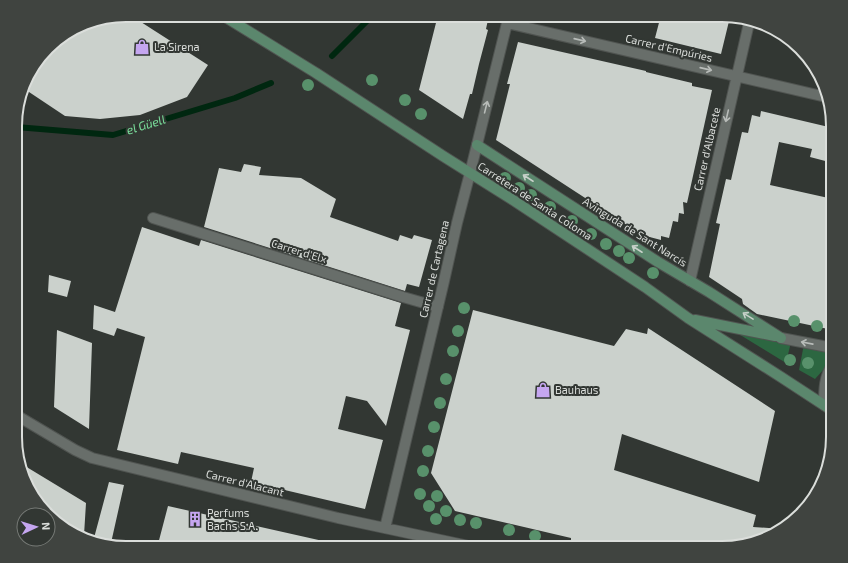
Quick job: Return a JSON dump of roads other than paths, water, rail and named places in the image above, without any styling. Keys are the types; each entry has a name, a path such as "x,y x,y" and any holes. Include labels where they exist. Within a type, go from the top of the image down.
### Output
{"street":[{"name":"Carretera de Santa Coloma","path":"233,22 316,73 513,200 645,287 688,318 824,405"},
{"name":"Carrer de Cartagena","path":"385,528 457,223 507,22"},
{"name":"Carrer d'Empúries","path":"520,22 821,96"},
{"name":"Carrer d'Albacete","path":"690,281 748,26"},
{"name":"Avinguda de Sant Narcís","path":"477,145 645,254 781,338"},
{"name":"Carrer d'Elx","path":"153,218 438,307"},
{"name":"Avinguda de Sant Narcís","path":"688,318 826,347"},
{"path":"824,405 824,385 826,378"},
{"name":"Carrer d'Alacant","path":"22,419 75,450 92,458 331,516 445,541"}],"waterway":[{"name":"el Güell","path":"332,56 366,22"},
{"name":"el Güell","path":"22,127 113,135 235,98 271,83"}],"place":[{"name":"La Sirena","path":"142,47"},
{"name":"Bauhaus","path":"543,390"},
{"name":"Perfums Bachs S.A.","path":"195,519"}]}
